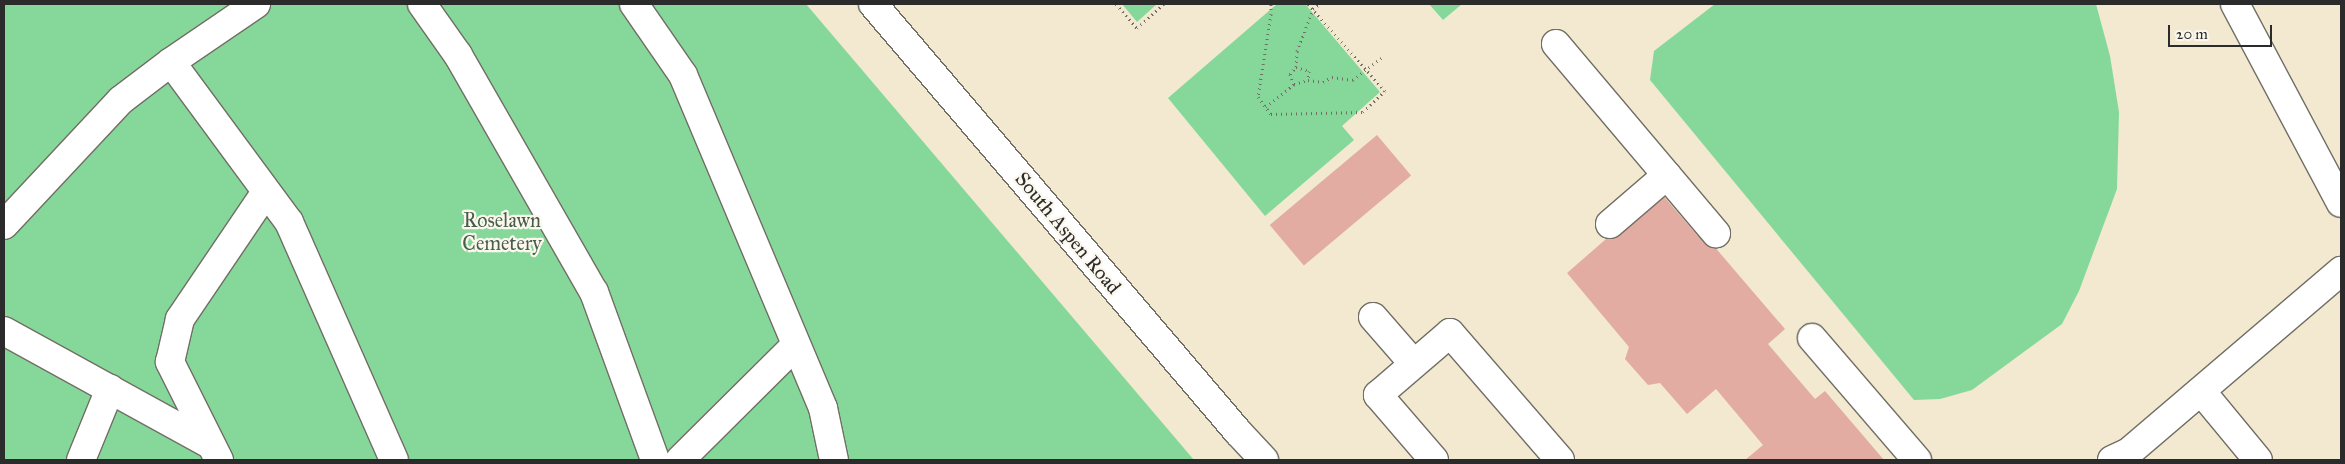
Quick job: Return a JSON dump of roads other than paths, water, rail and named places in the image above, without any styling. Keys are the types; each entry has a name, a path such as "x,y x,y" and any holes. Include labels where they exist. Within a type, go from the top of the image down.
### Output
{"street":[{"path":"4,225 121,100 171,62 256,4"},
{"path":"422,4 458,55 594,292 654,460"},
{"path":"634,4 683,75 823,408 834,460"},
{"name":"South Aspen Road","path":"874,4 1231,425 1264,460"},
{"path":"2246,9 2341,203"},
{"path":"1556,44 1716,233"},
{"path":"171,62 289,222 394,460"},
{"path":"1610,224 1667,175"},
{"path":"215,453 170,362 180,319 266,192"},
{"path":"2112,460 2129,452 2341,271"},
{"path":"1373,317 1414,364"},
{"path":"4,331 110,389 215,453"},
{"path":"1434,460 1378,395 1450,333 1560,460"},
{"path":"1812,338 1917,460"},
{"path":"680,460 796,345"},
{"path":"81,460 110,389"},
{"path":"2201,390 2258,460"}],"park label":[{"name":"Roselawn Cemetery","path":"502,232"}]}
